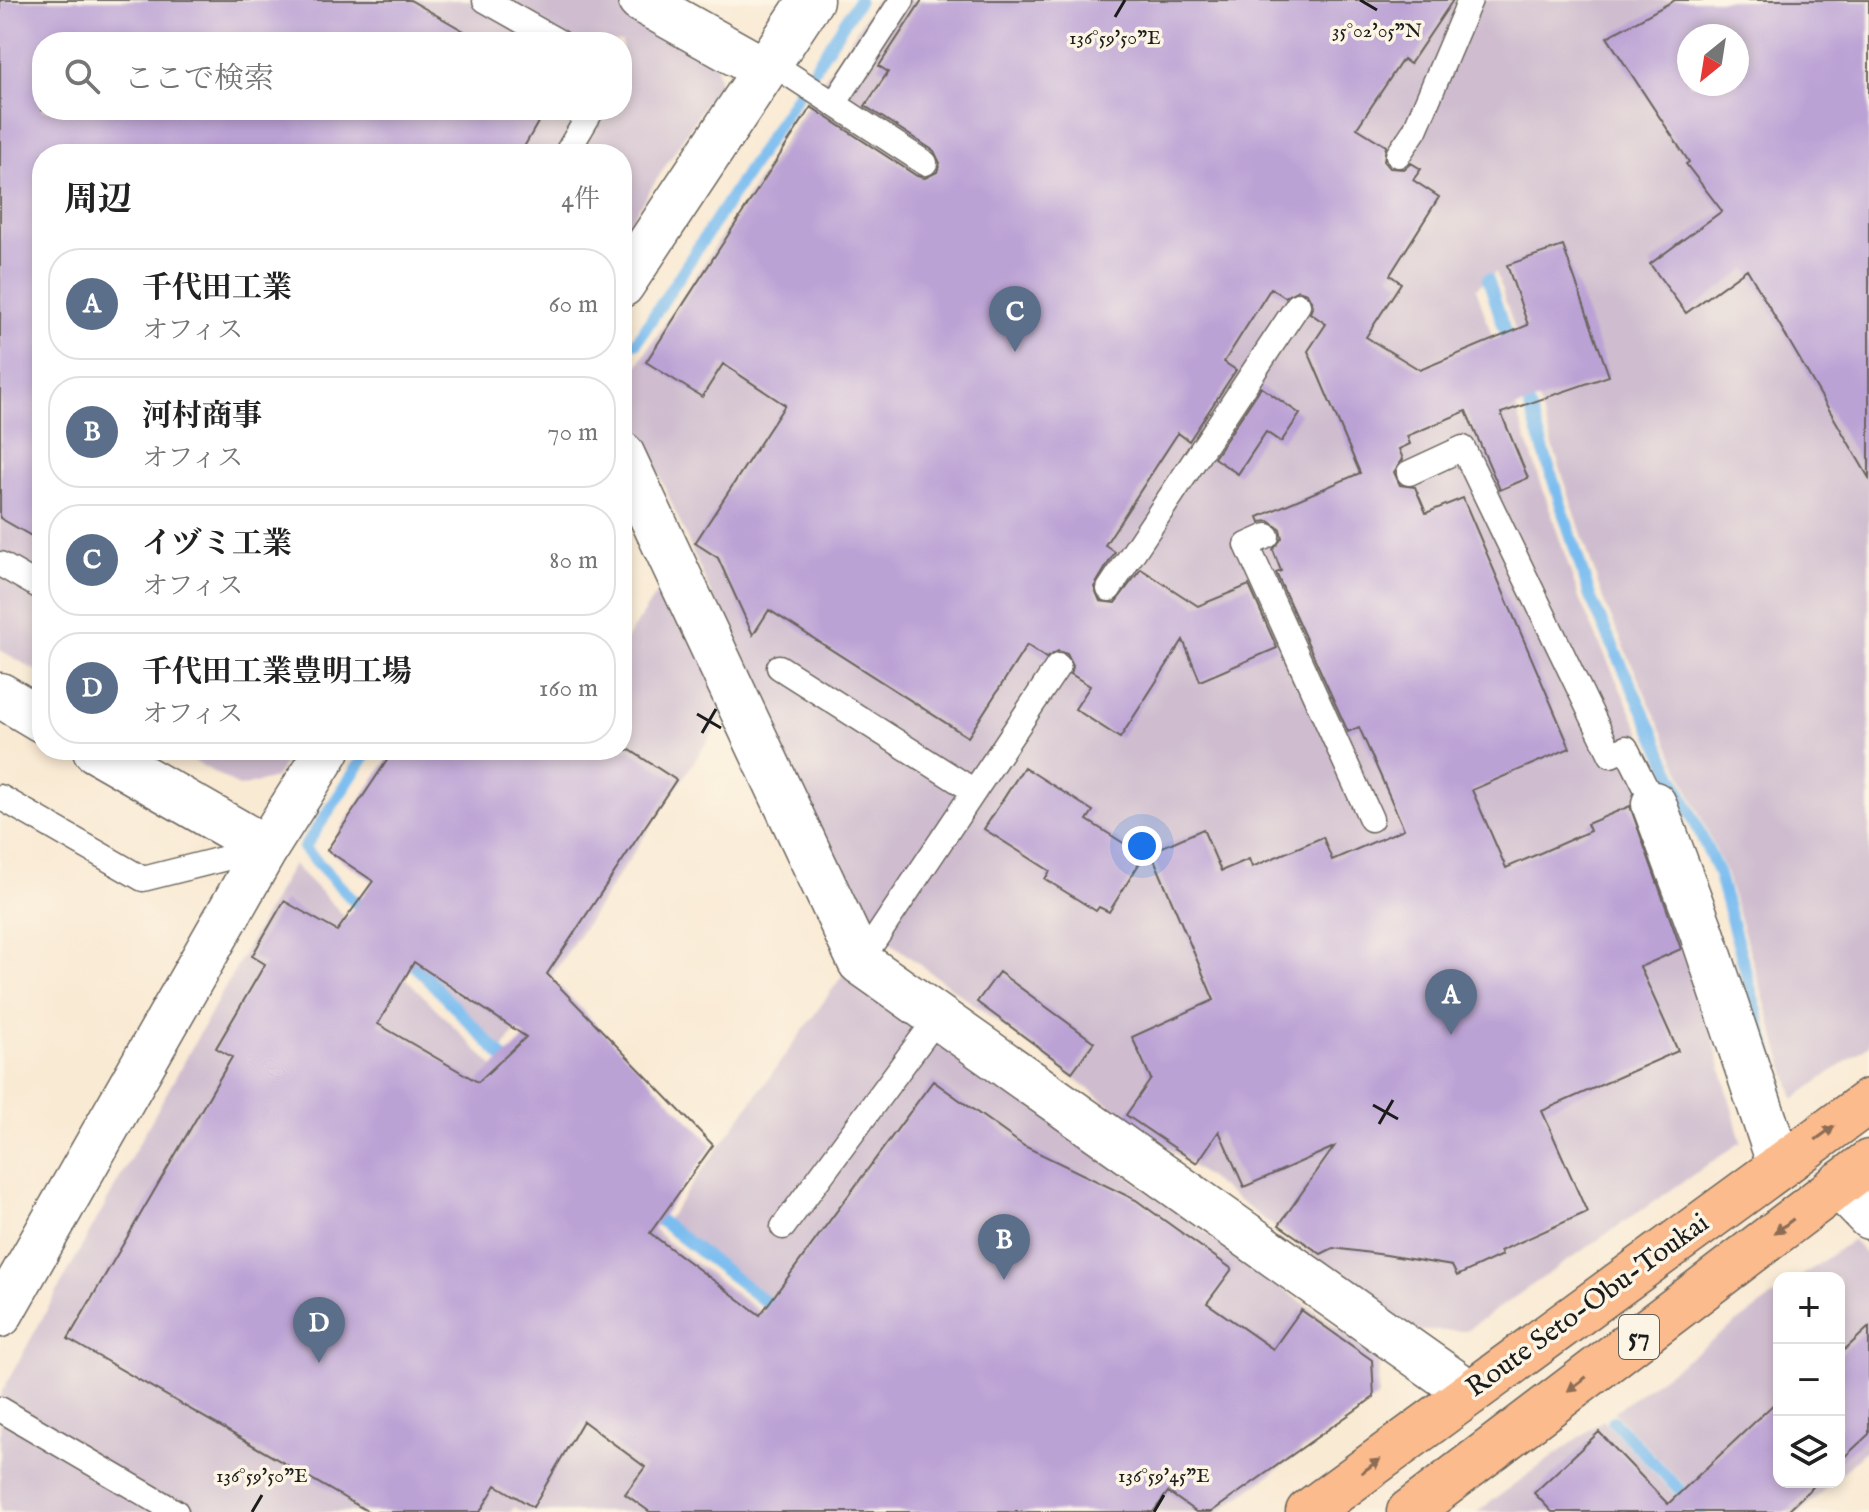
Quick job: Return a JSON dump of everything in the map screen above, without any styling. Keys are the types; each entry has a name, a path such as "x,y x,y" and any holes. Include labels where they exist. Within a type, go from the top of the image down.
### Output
{"main road":[{"name":"Route Seto-Obu-Toukai","path":"1308,1512 1869,1101"},
{"name":"Route Seto-Obu-Toukai","path":"1409,1512 1854,1174"}],"street":[{"path":"640,0 775,69"},
{"path":"632,271 775,69 811,0"},
{"path":"632,475 860,962 1470,1393"},
{"path":"0,695 32,714"},
{"path":"112,760 266,848"},
{"path":"7,1288 266,848 322,760"},
{"path":"1654,804 1702,933 1780,1166"},
{"path":"1854,1174 1869,1217"}],"lane":[{"path":"485,0 541,32"},
{"path":"825,98 902,0"},
{"path":"1398,155 1415,130 1470,0"},
{"path":"775,69 925,163"},
{"path":"572,144 586,120"},
{"path":"1109,589 1298,305"},
{"path":"1409,473 1463,448 1611,755 1626,748 1654,804"},
{"path":"1267,536 1247,545 1371,819"},
{"path":"0,564 32,582"},
{"path":"860,962 1058,666"},
{"path":"779,667 974,791"},
{"path":"0,797 143,879 266,848"},
{"path":"783,1227 938,1017"},
{"path":"0,1409 176,1512"}],"shaded area":[{"path":"0,0 608,0 716,61 719,82 632,218 632,144 32,144 32,668 0,650"},
{"path":"876,0 1869,0 1869,1045 1794,1099 1726,873 1604,602 1496,272 1476,288 1581,603 1661,777 1636,802 1673,887 1741,1142 1465,1331 1415,1331 849,912 632,412 632,374"},
{"path":"668,576 727,712 503,1049 413,961 612,760 632,760 632,630"},
{"path":"193,760 287,760 275,778 240,787"},
{"path":"293,864 666,1241 1028,1512 521,1512 514,1507 511,1512 0,1512 0,1395"},
{"path":"845,972 1379,1358 1378,1397 1218,1512 1056,1512 666,1221"},
{"path":"1852,1240 1869,1257 1869,1447 1845,1469 1845,1272 1807,1272"},
{"path":"1773,1296 1773,1488 1826,1488 1800,1512 1710,1512 1614,1412"},
{"path":"1603,1420 1691,1512 1477,1512"}],"building":[{"path":"0,0 410,0 466,32 32,32 32,120 539,120 526,144 32,144 32,536 0,518"},
{"path":"922,0 1453,0 1410,64 1403,59 1357,128 1386,146 1384,161 1390,168 1404,169 1411,163 1421,169 1413,180 1439,197 1390,275 1401,283 1366,337 1420,370 1528,325 1507,265 1563,246 1609,376 1501,413 1528,478 1500,490 1466,411 1407,436 1410,444 1399,449 1403,459 1394,472 1400,485 1415,487 1426,513 1463,498 1570,748 1472,790 1506,868 1590,831 1587,824 1630,806 1681,949 1640,967 1678,1051 1542,1111 1587,1212 1500,1251 1502,1255 1457,1276 1452,1266 1386,1255 1333,1248 1321,1254 1279,1225 1334,1147 1244,1187 1219,1131 1197,1163 1126,1115 1151,1079 1132,1037 1214,1000 1151,852 1203,829 1221,871 1249,859 1252,867 1323,837 1332,860 1404,829 1359,727 1348,732 1276,573 1281,571 1273,550 1282,538 1280,529 1269,521 1260,522 1258,517 1360,473 1308,351 1326,324 1310,313 1313,305 1307,293 1298,290 1285,297 1271,288 1224,362 1236,370 1189,441 1178,433 1105,545 1115,552 1094,587 1100,601 1115,603 1141,569 1198,606 1249,585 1277,648 1200,681 1183,640 1120,738 1075,709 1090,686 1071,674 1073,666 1067,654 1058,651 1046,658 1027,645 968,737 769,610 753,635 718,558 695,543 785,405 723,364 702,397 646,362 811,107 917,176 925,178 937,172 940,163 934,151 865,106 888,72 879,66"},
{"path":"1675,0 1869,0 1869,478 1747,269 1686,313 1650,264 1722,211 1686,164 1689,162 1607,37"},
{"path":"1261,387 1300,414 1281,442 1266,432 1238,474 1214,458"},
{"path":"632,751 676,780 547,974 713,1145 650,1233 760,1315 933,1081 1024,1146 1136,1200 1232,1269 1207,1303 1273,1349 1301,1310 1372,1360 1374,1397 1211,1512 1196,1512 1168,1492 1153,1512 650,1512 625,1494 645,1467 583,1421 533,1507 496,1485 480,1512 369,1512 68,1339 232,1057 216,1048 265,964 252,956 284,901 337,931 373,881 327,850 387,760 632,760","holes":["414,962 526,1037 478,1082 378,1024"]},
{"path":"1024,767 1093,811 1087,820 1144,856 1109,912 1099,907 1096,911 1045,879 1050,871 984,829"},
{"path":"999,972 1094,1042 1072,1072 977,1002"},
{"path":"1869,1327 1869,1434 1845,1456 1845,1416 1845,1349"},
{"path":"1773,1405 1773,1488 1812,1488 1786,1512 1552,1512 1534,1493 1599,1432 1668,1504"}],"waterway":[{"path":"636,343 859,0"},
{"path":"1488,279 1511,349"},
{"path":"1524,389 1591,599 1718,872 1778,1087"},
{"path":"362,760 304,848 367,915"},
{"path":"404,954 513,1068"},
{"path":"649,1212 780,1313"},
{"path":"1613,1421 1701,1512"}],"place":[{"name":"イヅミ工業","path":"1015,352"},
{"name":"千代田工業","path":"1451,1035"},
{"name":"河村商事","path":"1004,1280"},
{"name":"千代田工業豊明工場","path":"319,1363"}]}
